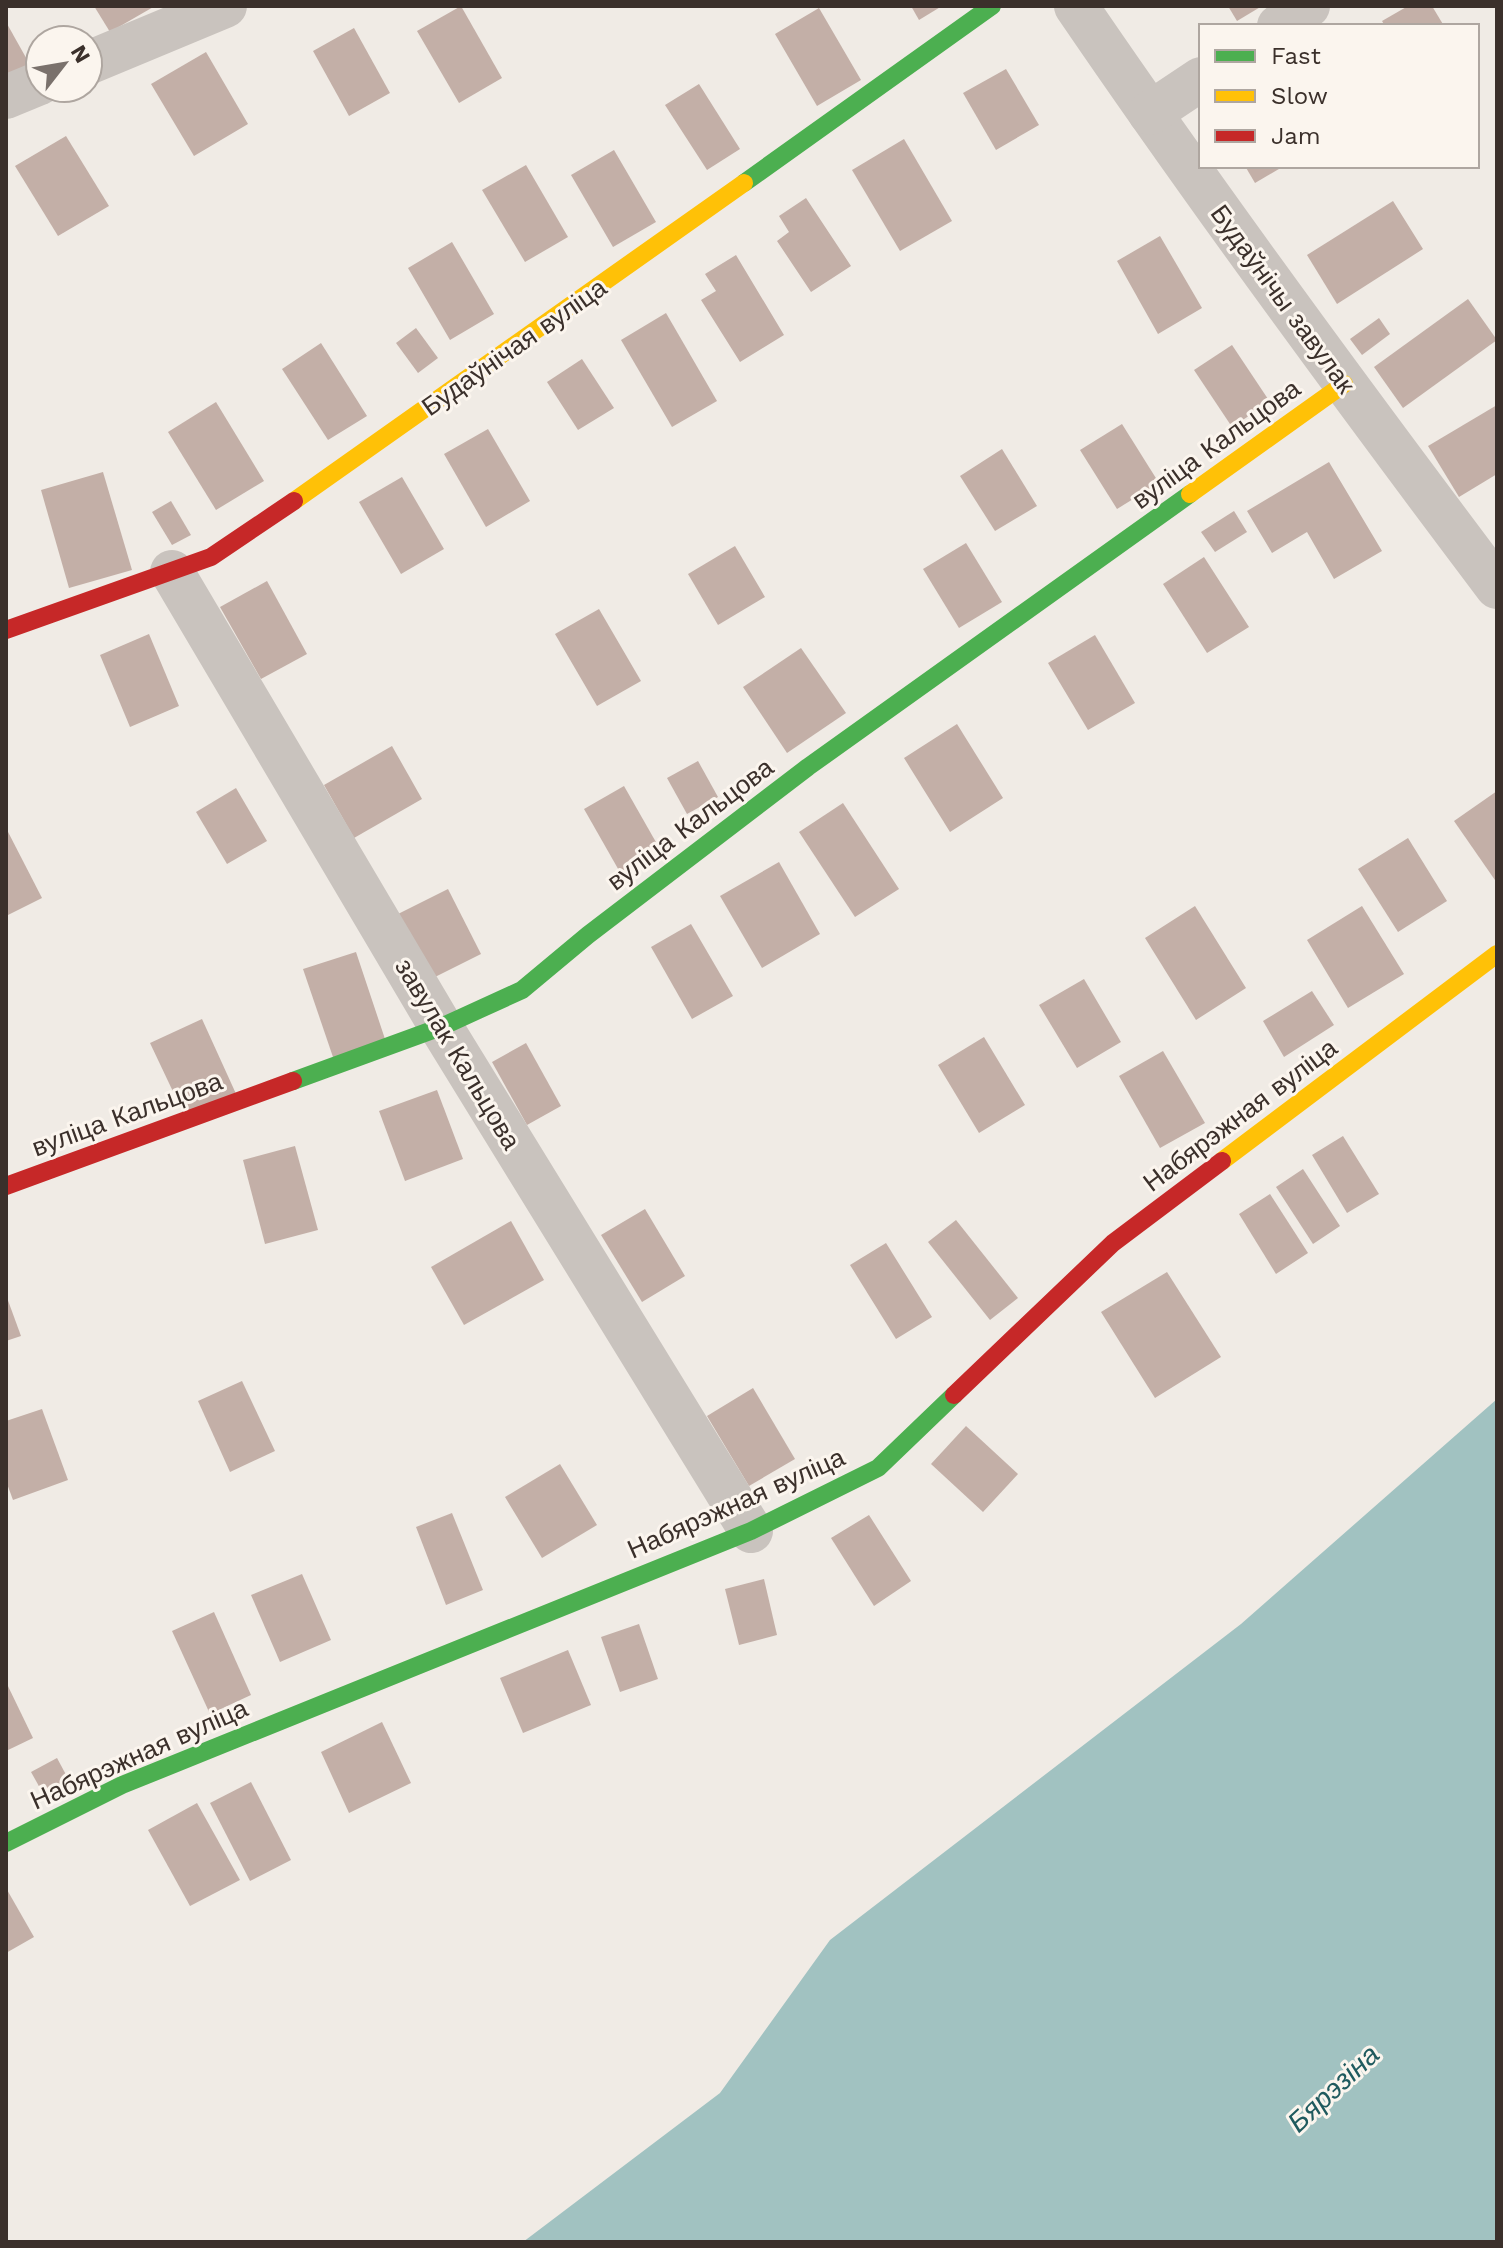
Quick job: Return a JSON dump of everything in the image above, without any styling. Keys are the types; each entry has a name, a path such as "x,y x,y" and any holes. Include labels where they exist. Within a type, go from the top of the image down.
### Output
{"street":[{"path":"104,56 225,6"},
{"name":"Будаўнічая вуліца","path":"6,630 211,557 367,451 992,6"},
{"name":"Будаўнічы завулак","path":"1076,6 1344,384 1497,587"},
{"path":"1282,24 1308,6"},
{"path":"1150,113 1199,80"},
{"name":"вуліца Кальцова","path":"6,1186 441,1027 522,990 588,935 808,767 1344,384"},
{"name":"завулак Кальцова","path":"172,572 441,1027 751,1531"},
{"name":"Набярэжная вуліца","path":"6,1843 122,1785 751,1531 878,1468 1113,1243 1497,954"}],"water":[{"name":"Бярэзіна","path":"1497,1399 1497,2242 523,2242 720,2093 830,1940 1241,1624"}],"building":[{"path":"94,6 155,6 110,32"},
{"path":"461,6 502,78 459,103 417,31"},
{"path":"911,6 942,6 919,20"},
{"path":"1228,6 1262,6 1237,21"},
{"path":"1408,6 1432,6 1443,24 1384,24 1382,21"},
{"path":"819,8 861,80 817,106 775,34"},
{"path":"6,22 24,54 24,78 6,88"},
{"path":"354,28 390,93 349,116 313,51"},
{"path":"206,52 248,124 194,156 151,84"},
{"path":"1006,69 1039,125 996,150 963,93"},
{"path":"699,84 740,149 707,170 665,105"},
{"path":"66,136 109,206 58,236 15,166"},
{"path":"904,139 952,221 900,251 852,170"},
{"path":"614,150 656,222 613,247 571,175"},
{"path":"526,165 568,237 525,262 482,190"},
{"path":"1246,168 1281,168 1255,183"},
{"path":"806,198 851,266 811,292 777,241 789,232 779,216"},
{"path":"1393,201 1423,249 1337,304 1307,255"},
{"path":"1160,236 1202,308 1158,334 1117,261"},
{"path":"452,242 494,314 450,340 408,268"},
{"path":"736,255 784,335 740,362 701,300 716,291 705,274"},
{"path":"1468,299 1497,340 1403,408 1374,367"},
{"path":"666,313 717,401 672,427 621,340"},
{"path":"1379,318 1390,334 1362,355 1350,339"},
{"path":"416,328 438,358 418,373 396,343"},
{"path":"321,343 367,416 328,440 282,369"},
{"path":"1232,345 1270,402 1232,427 1194,370"},
{"path":"582,359 614,408 578,430 547,382"},
{"path":"216,402 264,481 216,510 168,432"},
{"path":"1497,405 1497,474 1459,497 1428,446"},
{"path":"1122,424 1159,483 1117,509 1080,450"},
{"path":"488,429 530,501 486,527 444,454"},
{"path":"1002,449 1037,506 995,531 960,476"},
{"path":"1329,462 1382,551 1334,579 1307,532 1272,553 1247,511"},
{"path":"103,472 132,570 69,588 41,490"},
{"path":"402,477 444,549 401,574 359,502"},
{"path":"171,501 191,535 172,545 152,512"},
{"path":"1234,511 1247,532 1215,552 1201,532"},
{"path":"966,543 1002,602 959,628 923,569"},
{"path":"735,546 765,597 718,625 688,574"},
{"path":"1204,557 1249,627 1207,653 1163,584"},
{"path":"267,581 307,654 261,679 220,607"},
{"path":"599,609 641,681 597,706 555,634"},
{"path":"149,634 179,706 130,727 100,655"},
{"path":"1095,635 1135,703 1088,730 1048,663"},
{"path":"801,648 846,713 787,753 743,687"},
{"path":"957,724 1003,798 950,832 904,758"},
{"path":"392,746 422,799 354,838 324,785"},
{"path":"698,761 718,797 687,814 667,778"},
{"path":"624,786 661,851 621,874 584,809"},
{"path":"236,788 267,841 227,864 196,812"},
{"path":"1497,791 1497,883 1454,821"},
{"path":"843,803 899,889 855,917 799,832"},
{"path":"6,828 42,898 6,916"},
{"path":"1408,838 1447,901 1398,932 1358,869"},
{"path":"779,862 820,934 762,968 720,896"},
{"path":"448,889 481,954 431,979 398,914"},
{"path":"1195,906 1246,988 1196,1020 1145,938"},
{"path":"1362,906 1404,974 1348,1008 1307,940"},
{"path":"691,924 733,996 692,1019 651,947"},
{"path":"356,952 386,1042 334,1060 303,969"},
{"path":"1084,979 1121,1042 1077,1068 1039,1005"},
{"path":"1312,991 1334,1025 1284,1057 1263,1021"},
{"path":"202,1019 237,1096 186,1119 150,1043"},
{"path":"984,1037 1025,1105 979,1133 938,1065"},
{"path":"526,1043 561,1106 527,1125 492,1062"},
{"path":"1163,1051 1205,1123 1160,1148 1119,1076"},
{"path":"437,1090 463,1159 405,1181 379,1111"},
{"path":"1343,1136 1379,1194 1347,1213 1312,1155"},
{"path":"295,1146 318,1230 265,1244 243,1160"},
{"path":"1303,1169 1340,1226 1313,1244 1276,1187"},
{"path":"1270,1194 1308,1253 1276,1274 1239,1214"},
{"path":"645,1209 685,1276 642,1302 601,1235"},
{"path":"956,1220 1018,1298 990,1320 928,1242"},
{"path":"511,1221 544,1280 464,1325 431,1267"},
{"path":"886,1243 932,1317 896,1339 850,1265"},
{"path":"1167,1272 1221,1357 1155,1398 1101,1312"},
{"path":"6,1295 21,1336 6,1341"},
{"path":"242,1381 275,1451 230,1472 198,1401"},
{"path":"753,1388 795,1459 749,1486 707,1416"},
{"path":"42,1409 68,1480 13,1500 6,1481 6,1421"},
{"path":"966,1426 1018,1474 983,1512 931,1464"},
{"path":"560,1464 597,1525 542,1558 505,1497"},
{"path":"452,1513 483,1590 446,1605 416,1527"},
{"path":"869,1515 911,1581 874,1606 831,1538"},
{"path":"302,1574 331,1640 280,1662 251,1595"},
{"path":"764,1579 777,1635 739,1645 725,1589"},
{"path":"214,1612 251,1695 210,1714 172,1631"},
{"path":"639,1624 658,1679 620,1692 601,1637"},
{"path":"568,1650 591,1705 523,1733 500,1678"},
{"path":"6,1682 33,1738 6,1751"},
{"path":"382,1722 411,1783 349,1813 321,1752"},
{"path":"57,1758 71,1784 45,1797 31,1772"},
{"path":"251,1782 291,1860 250,1881 210,1803"},
{"path":"197,1803 240,1880 190,1906 148,1830"},
{"path":"6,1888 34,1937 6,1953"}],"traffic: fast":[{"path":"744,183 992,6"},
{"path":"293,1081 441,1027 522,990 588,935 808,767 1190,494"},
{"path":"6,1843 122,1785 751,1531 878,1468 954,1395"}],"traffic: slow":[{"path":"294,501 744,183"},
{"path":"1190,494 1344,384"},
{"path":"1222,1161 1497,954"}],"traffic: jam":[{"path":"6,630 211,557 294,501"},
{"path":"6,1186 293,1081"},
{"path":"954,1395 1113,1243 1222,1161"}]}
